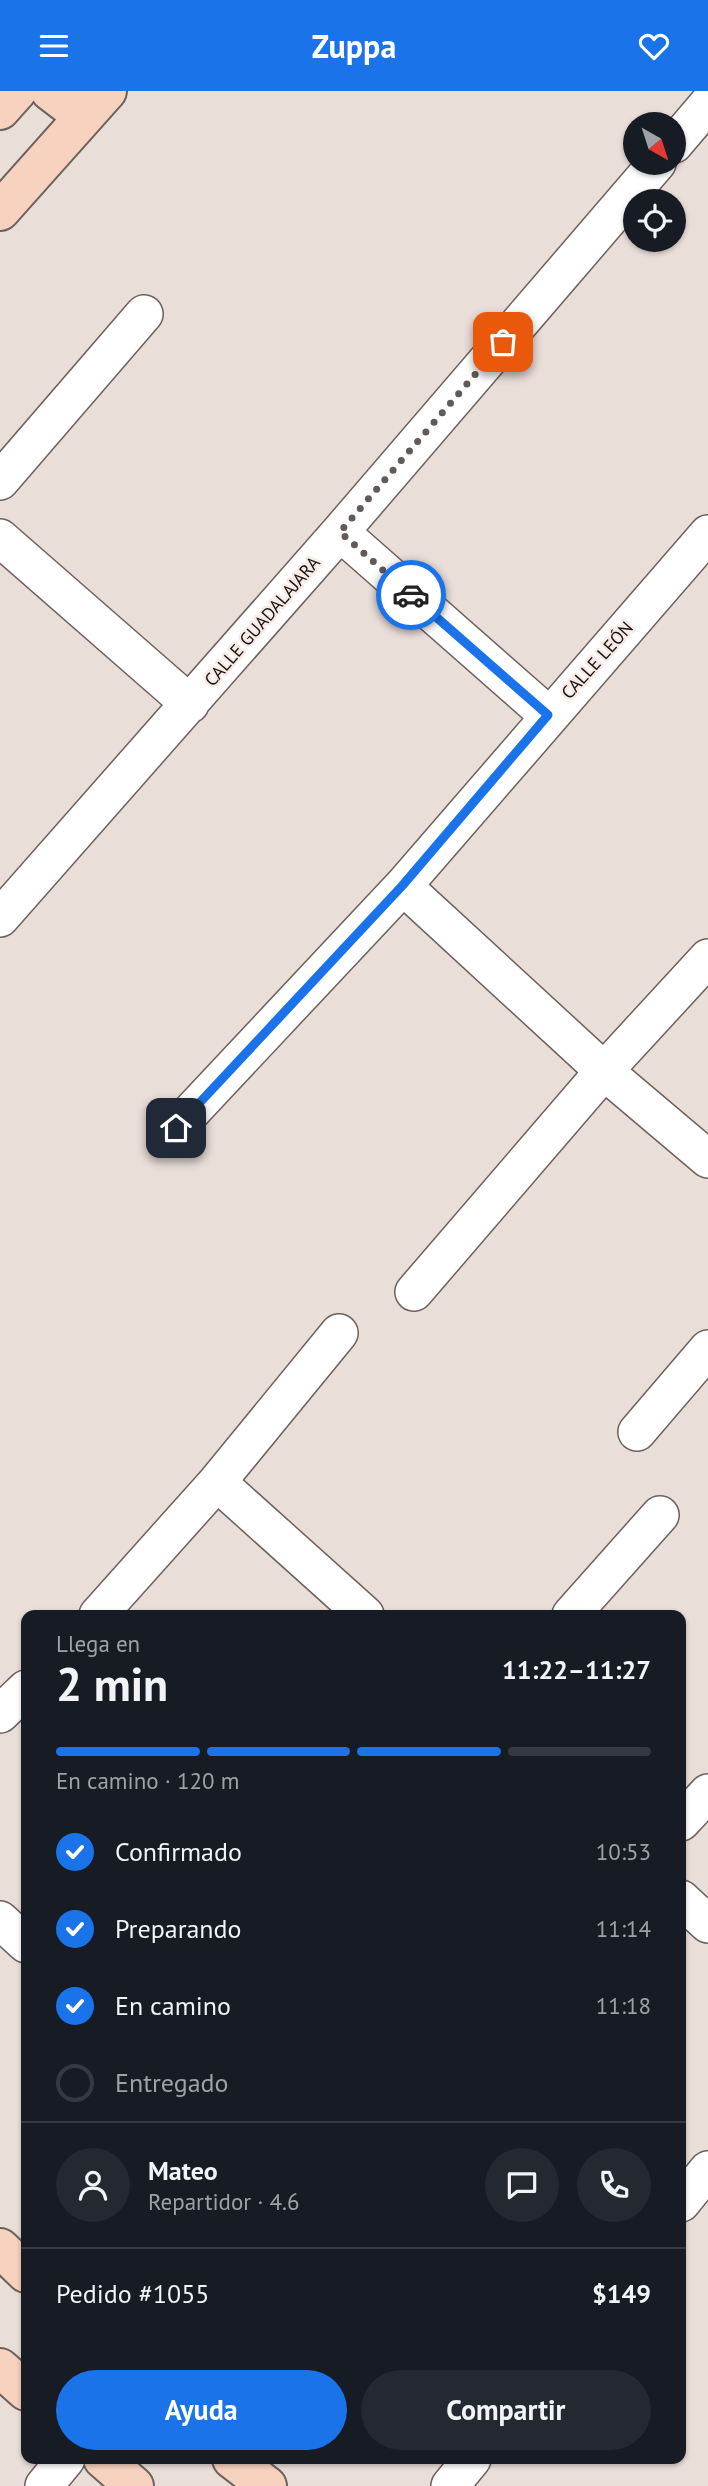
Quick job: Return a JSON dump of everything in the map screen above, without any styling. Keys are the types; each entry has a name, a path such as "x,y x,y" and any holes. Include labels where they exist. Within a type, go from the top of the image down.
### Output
{"street":[{"path":"0,110 17,91"},
{"path":"0,211 95,104 50,91"},
{"path":"686,130 708,104"},
{"name":"CALLE GUADALAJARA","path":"0,918 340,532 647,175"},
{"path":"0,481 144,314"},
{"path":"340,532 548,715"},
{"name":"CALLE LEÓN","path":"176,1128 402,886 708,534"},
{"path":"0,538 190,704"},
{"path":"402,886 604,1071 708,1159"},
{"path":"414,1292 604,1071 708,958"},
{"path":"103,1610 217,1482 339,1333"},
{"path":"637,1432 708,1349"},
{"path":"217,1482 350,1610"},
{"path":"575,1610 660,1515"},
{"path":"0,1714 21,1694"},
{"path":"686,1817 708,1793"},
{"path":"686,1904 708,1924"},
{"path":"0,1920 21,1939"},
{"path":"686,2197 708,2170"},
{"path":"0,2248 21,2268"},
{"path":"0,2368 21,2387"},
{"path":"44,2486 62,2464"},
{"path":"109,2464 134,2486"},
{"path":"238,2464 267,2486"},
{"path":"450,2486 468,2464"}],"way so far":[{"path":"411,595 340,532 503,342"}],"route":[{"path":"176,1128 402,886 548,715 411,595"}]}
